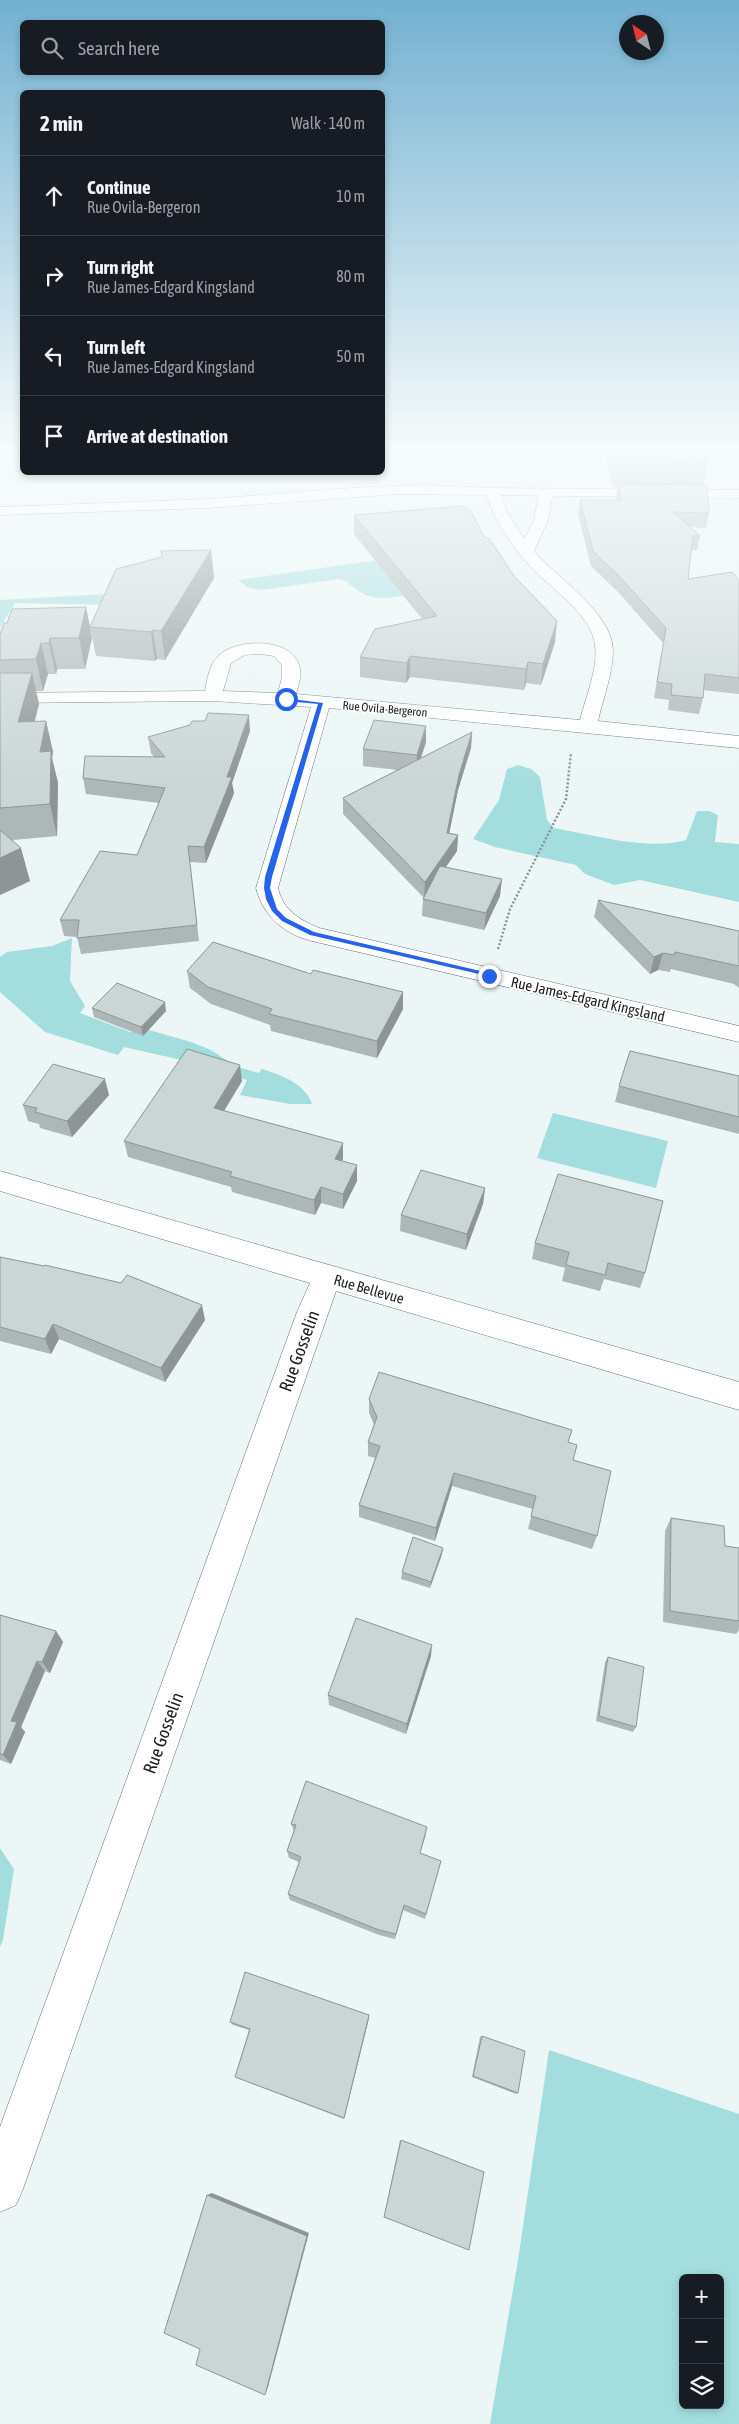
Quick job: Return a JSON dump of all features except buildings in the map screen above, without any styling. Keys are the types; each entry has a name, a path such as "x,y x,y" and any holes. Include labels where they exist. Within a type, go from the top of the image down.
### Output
{"street":[{"path":"533,559 541,570 588,615 601,633 605,652 581,725"},
{"path":"213,696 221,664 226,658 235,653 256,648 269,649 281,653 289,660 292,666 286,699"},
{"name":"Rue Ovila-Bergeron","path":"0,698 213,696 286,699 581,725 739,742"},
{"name":"Rue James-Edgard Kingsland","path":"321,703 267,888 274,910 290,924 312,934 739,1034"},
{"name":"Rue Bellevue","path":"0,1181 739,1396"},
{"name":"Rue Gosselin","path":"0,2189 309,1322 328,1277"}],"path":[{"path":"489,976 510,909 566,799 581,725"}],"shaded area":[{"path":"385,559 409,559 428,590 394,597 377,598 362,593 339,579 262,590 249,588 238,580"},
{"path":"177,590 157,606 15,603 0,628 0,600"},
{"path":"518,765 531,769 540,777 547,820 554,828 621,841 655,844 671,843 686,840 697,811 709,811 718,815 715,842 739,844 739,902 640,880 614,885 585,874 576,865 495,847 473,839 499,800 507,769"},
{"path":"72,938 70,981 85,1006 80,1013 130,1032 149,1030 191,1042 211,1050 237,1067 259,1073 262,1069 277,1074 298,1085 309,1097 312,1104 290,1104 240,1095 247,1080 186,1061 124,1047 118,1055 45,1032 0,992 0,957 7,952 52,946"},
{"path":"553,1113 668,1141 656,1188 537,1158"},
{"path":"0,1848 14,1869 3,1940 0,1947"},
{"path":"549,2050 739,2114 739,2424 490,2424 518,2260"}],"route":[{"path":"286,699 321,703 269,877 267,888 274,910 297,928 312,934 489,976"}]}
